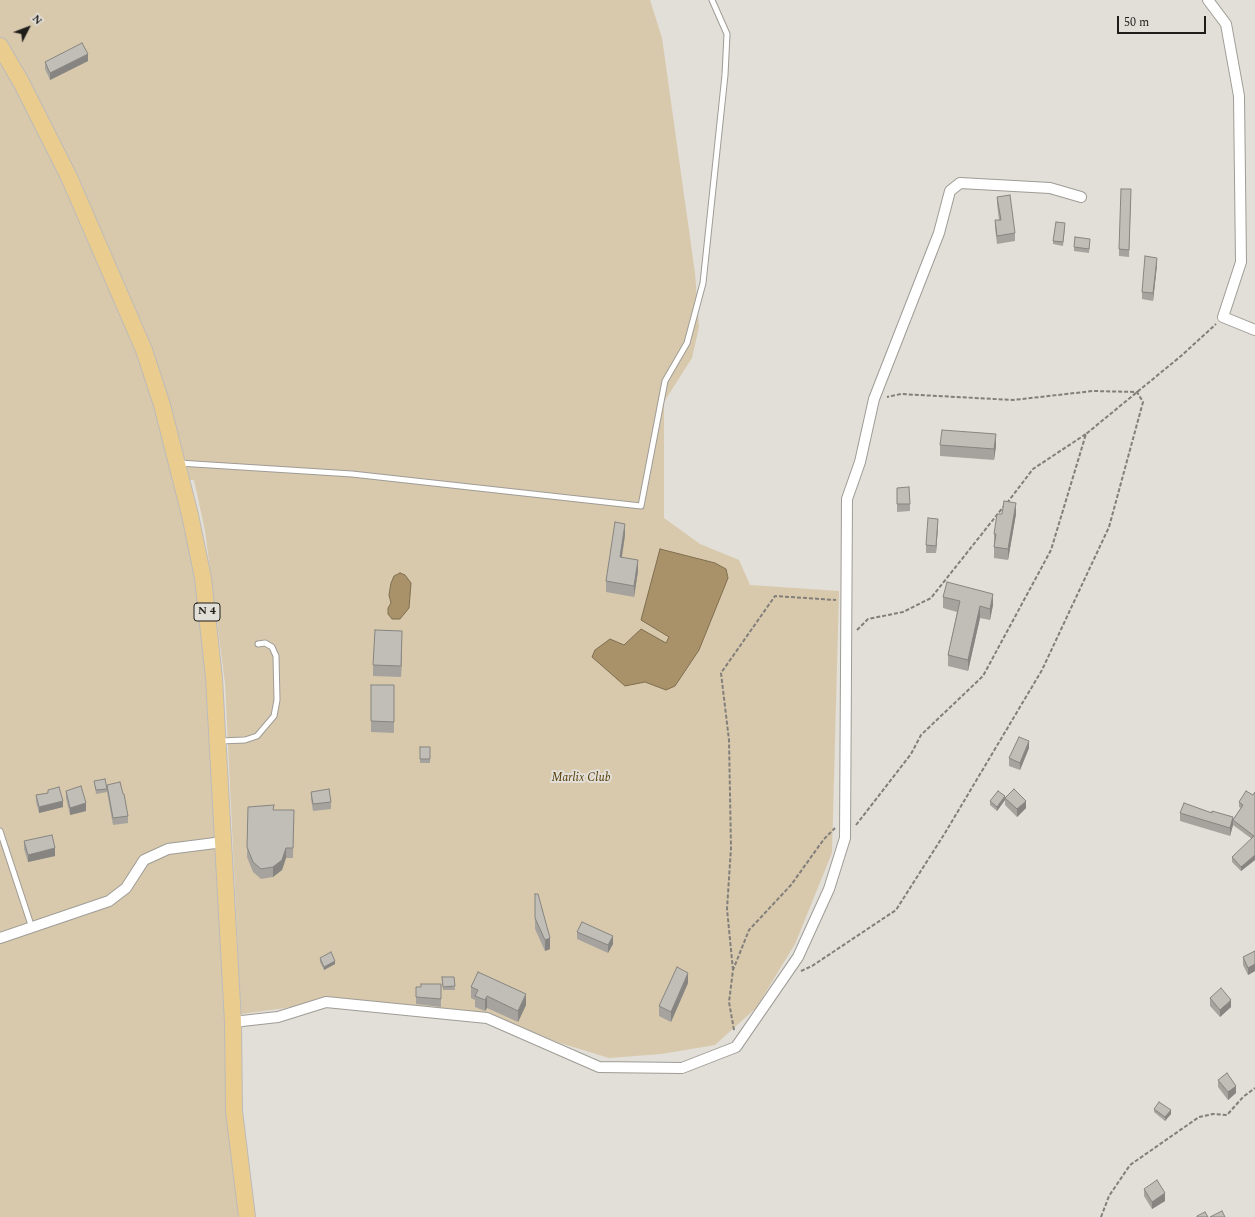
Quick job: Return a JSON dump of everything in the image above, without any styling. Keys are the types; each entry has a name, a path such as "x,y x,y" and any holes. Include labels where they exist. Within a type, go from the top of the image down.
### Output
{"main road":[{"name":"N 4","path":"0,46 21,82 89,219 144,350 162,405 178,463 203,578 214,678 233,1022 234,1111 247,1217"}],"street":[{"path":"1208,0 1226,24 1239,96 1241,262 1224,317 1255,330"},
{"path":"233,1022 278,1017 326,1002 487,1018 599,1066 682,1068 736,1048 798,957 829,889 845,838 847,499 860,462 874,399 939,233 950,191 960,183 1050,188 1081,197"},
{"path":"0,938 109,901 126,888 144,860 168,849 223,842"}],"lane":[{"path":"178,463 352,474 641,506 665,381 687,343 702,283 725,75 727,34 712,0"},
{"path":"217,741 245,740 256,736 274,716 277,700 276,656 272,647 265,643 258,644"},
{"path":"0,831 32,928"}],"path":[{"path":"845,642 868,619 903,612 931,598 1033,469 1086,434 1181,356 1224,317"},
{"path":"874,399 902,394 1013,400 1093,391 1137,392"},
{"path":"781,981 812,966 896,910 949,826 1042,670 1109,527 1143,402 1137,392"},
{"path":"845,838 911,754 921,734 983,676 1051,550 1086,434"},
{"path":"736,1048 729,1002 733,970 726,909 731,848 729,740 721,673 775,596 846,600"},
{"path":"733,970 749,930 791,885 824,839 845,816"},
{"path":"1101,1217 1109,1196 1130,1165 1199,1117 1213,1114 1227,1115 1243,1097 1255,1088"}],"green space":[{"name":"Marlix Club","path":"0,0 650,0 662,38 695,273 699,327 692,358 664,402 664,518 700,544 739,560 750,585 839,591 832,853 795,944 756,1008 715,1045 661,1054 609,1058 560,1043 491,1015 345,1000 241,1014 225,683 205,531 194,480 183,480 208,620 233,1022 249,1217 0,1217"}],"shaded area":[{"path":"660,549 715,563 726,569 728,578 699,650 675,686 666,690 645,682 625,686 592,657 595,650 610,639 624,645 641,629 666,643 669,637 641,620"},
{"path":"400,573 405,575 411,583 409,608 400,619 392,619 388,614 388,608 391,603 389,595 391,583 394,576"}],"building":[{"path":"82,43 88,54 50,73 45,62"},
{"path":"1121,189 1131,189 1129,250 1119,249"},
{"path":"1010,195 1015,233 997,236 995,220 1001,220 997,197"},
{"path":"1056,222 1065,223 1063,242 1053,241"},
{"path":"1075,237 1090,239 1089,249 1074,247"},
{"path":"1145,256 1157,258 1153,293 1142,292"},
{"path":"942,430 996,434 994,449 940,445"},
{"path":"909,487 910,504 897,504 897,488"},
{"path":"1004,501 1016,503 1008,549 994,547 997,514 1002,514"},
{"path":"928,518 938,519 936,546 926,545"},
{"path":"615,522 625,524 620,557 638,560 634,586 606,581"},
{"path":"947,582 993,594 990,609 980,606 968,660 948,655 960,601 943,597"},
{"path":"375,630 402,631 401,666 373,665"},
{"path":"371,685 394,685 394,722 371,721"},
{"path":"1019,737 1029,741 1020,763 1009,758"},
{"path":"420,747 430,747 430,759 420,759"},
{"path":"105,779 107,789 96,790 94,781"},
{"path":"120,782 128,816 113,818 107,785"},
{"path":"81,786 86,803 70,808 66,791"},
{"path":"59,787 63,801 39,807 36,795 48,793 48,790"},
{"path":"329,789 331,802 313,804 311,792"},
{"path":"1014,789 1026,801 1017,809 1005,798"},
{"path":"998,791 1005,796 997,807 990,801"},
{"path":"1246,791 1253,795 1255,792 1255,855 1241,867 1232,857 1254,836 1233,820 1243,805 1239,802"},
{"path":"1184,803 1212,813 1212,811 1233,817 1230,828 1180,813"},
{"path":"274,805 273,810 294,810 293,848 286,848 282,860 273,867 261,869 253,862 247,847 248,807"},
{"path":"52,835 55,848 28,855 24,841"},
{"path":"535,894 538,894 550,938 545,940 535,918"},
{"path":"582,922 613,936 608,945 577,932"},
{"path":"1255,951 1255,964 1248,968 1243,957"},
{"path":"331,952 335,961 324,967 320,958"},
{"path":"677,967 688,973 671,1012 659,1006"},
{"path":"478,972 526,994 518,1011 487,996 485,1000 475,996 478,990 471,987"},
{"path":"442,977 454,977 455,986 443,987"},
{"path":"421,984 441,984 441,999 416,997 416,987 421,987"},
{"path":"1221,988 1231,1000 1220,1010 1210,998"},
{"path":"1227,1073 1236,1086 1228,1092 1218,1080"},
{"path":"1159,1102 1171,1110 1165,1117 1154,1109"},
{"path":"1157,1180 1165,1193 1152,1202 1144,1189"},
{"path":"1222,1211 1225,1217 1210,1217"},
{"path":"1205,1212 1208,1217 1197,1217 1197,1216"}]}
